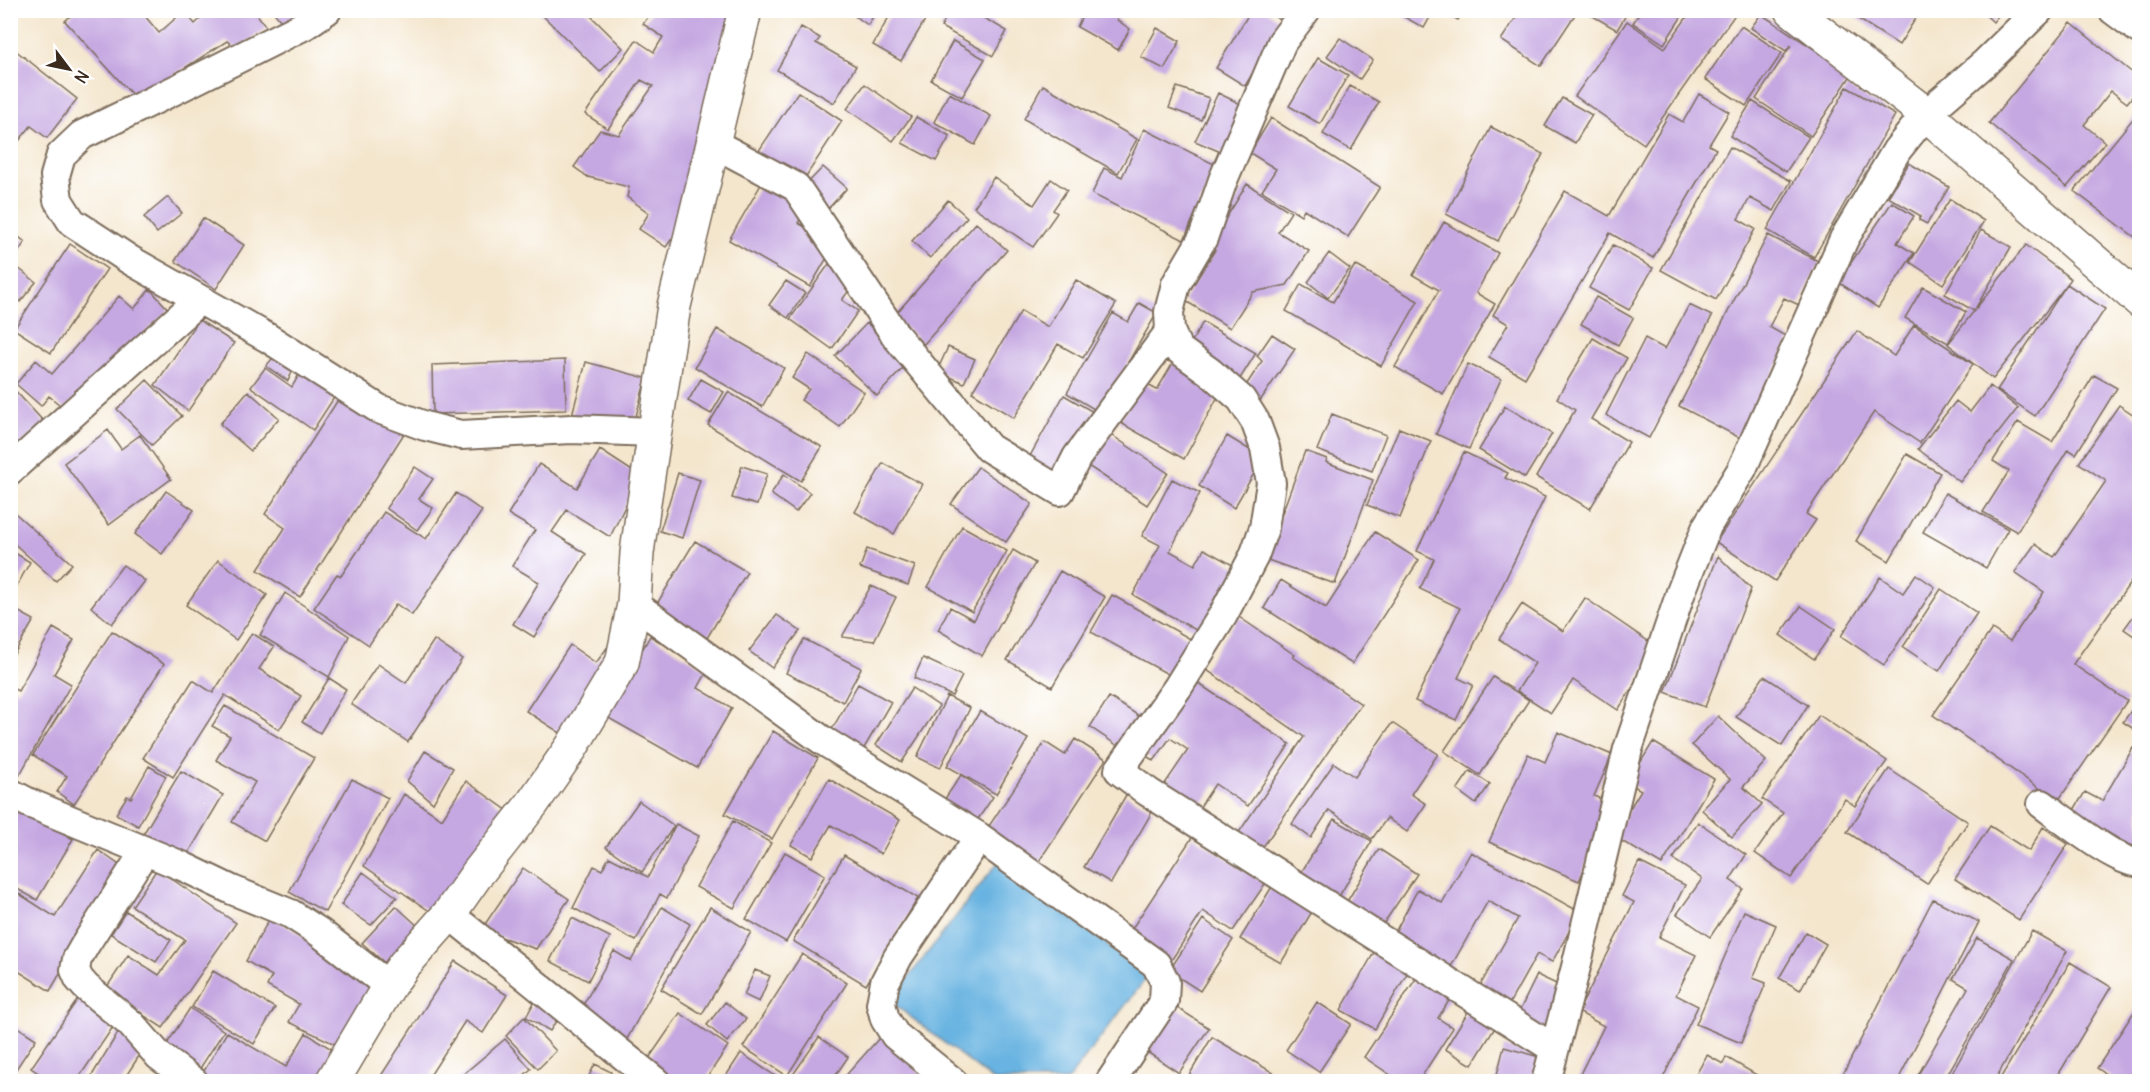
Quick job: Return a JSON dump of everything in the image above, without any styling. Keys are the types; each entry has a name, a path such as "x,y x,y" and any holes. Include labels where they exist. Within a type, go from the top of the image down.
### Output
{"street":[{"path":"327,10 305,24 192,82 82,135 61,155 55,176 58,200 72,222 130,260 268,338 380,409 425,426 462,435 571,429 654,432"},
{"path":"332,1082 389,986 404,965 449,914 532,804 571,748 622,663 634,604 637,553 674,306 745,10"},
{"path":"1306,10 1282,42 1223,180 1203,237 1176,284 1169,312 1170,331 1178,349 1210,372 1240,399 1255,421 1265,448 1271,483 1263,528 1254,556 1223,615 1178,687 1119,771 1553,1048"},
{"path":"1792,10 1926,114 2139,301"},
{"path":"1546,1082 1628,749 1681,592 1707,526 1742,469 1844,239 1897,150 1926,114 1979,69 2039,10"},
{"path":"2113,10 2139,30"},
{"path":"712,143 796,187 896,336 988,448 1060,491 1077,457 1170,331"},
{"path":"10,470 199,300"},
{"path":"634,604 822,740 979,837 1156,964 1165,982 1164,1000 1110,1082"},
{"path":"10,793 291,914 320,932 389,986"},
{"path":"2042,804 2112,853 2127,861 2139,862"},
{"path":"953,1082 895,1035 885,1019 881,1004 885,982 898,957 979,837"},
{"path":"145,851 85,945 77,959 75,970 86,987 131,1024 159,1056 194,1082"},
{"path":"449,914 656,1082"}],"water":[{"path":"999,861 1148,976 1067,1081 994,1081 890,1001"}],"building":[{"path":"77,10 140,10 159,33 184,11 195,24 210,10 254,10 267,28 237,49 227,41 136,99 65,21"},
{"path":"272,10 308,10 285,26"},
{"path":"537,10 585,10 623,48 600,72"},
{"path":"653,10 737,10 688,216 666,247 639,229 649,213 627,197 629,187 588,177 574,167 600,130 619,135 653,86 641,80 608,129 585,114 636,40 654,52 663,37 643,24"},
{"path":"846,10 877,10 868,25"},
{"path":"893,10 920,10 928,15 901,61 873,45"},
{"path":"950,10 970,10 1007,31 993,56 941,27"},
{"path":"997,10 1010,10 1007,16"},
{"path":"1085,10 1120,10 1117,20 1130,29 1118,50 1077,27"},
{"path":"1251,10 1265,10 1283,22 1245,86 1216,68"},
{"path":"1399,10 1434,10 1424,28 1397,13"},
{"path":"1441,10 1464,10 1458,20"},
{"path":"1521,10 1578,10 1541,66 1501,40"},
{"path":"1594,10 1629,10 1617,30 1591,15"},
{"path":"1641,10 1686,10 1664,44 1633,23"},
{"path":"1692,10 1726,10 1734,16 1644,144 1575,96 1627,21 1665,48"},
{"path":"1844,10 1921,10 1899,45"},
{"path":"1980,10 2003,10 1993,22"},
{"path":"1761,14 1852,74 1811,136 1756,99 1791,45 1786,51 1751,28"},
{"path":"2071,23 2140,79 2140,87 2127,103 2111,91 2084,125 2105,142 2067,187 1989,123"},
{"path":"1741,26 1782,53 1746,106 1705,79"},
{"path":"801,27 820,38 816,43 856,66 834,103 777,70"},
{"path":"1157,28 1180,41 1164,69 1141,57"},
{"path":"1340,38 1373,60 1360,79 1327,56"},
{"path":"953,41 985,59 962,97 931,80"},
{"path":"10,46 77,99 47,138 31,126 10,152"},
{"path":"1318,58 1348,75 1320,124 1289,106"},
{"path":"865,84 911,117 893,141 847,109"},
{"path":"1043,85 1137,139 1118,173 1024,119"},
{"path":"1350,86 1379,102 1351,150 1323,134"},
{"path":"1177,87 1209,98 1201,120 1169,108"},
{"path":"1847,87 1895,115 1814,257 1767,230"},
{"path":"798,92 842,121 799,187 754,158"},
{"path":"949,93 991,116 975,145 934,122"},
{"path":"1218,93 1251,109 1230,156 1195,141"},
{"path":"1699,94 1729,112 1709,145 1716,149 1653,258 1610,233 1525,378 1489,357 1508,324 1493,315 1565,191 1609,216 1669,114 1683,122"},
{"path":"1562,98 1592,115 1575,143 1545,126"},
{"path":"1752,101 1809,137 1786,172 1730,136"},
{"path":"2140,110 2140,241 2074,191"},
{"path":"916,117 950,136 936,161 902,143"},
{"path":"1271,118 1380,187 1348,237 1304,209 1301,215 1262,191 1276,169 1250,153"},
{"path":"1491,127 1543,154 1498,241 1446,214"},
{"path":"1144,129 1216,165 1184,240 1092,194 1104,168 1122,177"},
{"path":"1730,147 1791,181 1774,211 1750,198 1738,219 1755,229 1716,300 1661,270"},
{"path":"1909,163 1949,187 1927,224 1919,220 1921,216 1888,197"},
{"path":"823,167 847,188 825,212 801,190"},
{"path":"994,177 1034,205 1051,179 1067,190 1053,210 1057,213 1033,247 974,207"},
{"path":"763,181 807,207 798,223 835,244 810,287 729,240"},
{"path":"1247,184 1291,212 1278,232 1309,251 1287,285 1253,292 1230,328 1184,300 1215,250 1208,247"},
{"path":"168,197 182,213 157,233 144,217"},
{"path":"1950,199 1984,221 1943,284 1910,262"},
{"path":"948,200 967,217 930,258 912,241"},
{"path":"1892,202 1914,216 1897,243 1914,253 1878,308 1838,282"},
{"path":"203,218 244,245 216,289 175,261"},
{"path":"1444,222 1498,253 1476,293 1495,304 1443,394 1395,367 1439,290 1413,275"},
{"path":"976,223 1007,250 924,344 893,317"},
{"path":"10,230 25,242 10,265"},
{"path":"1981,230 2011,247 1974,311 1945,294"},
{"path":"1768,235 1820,262 1799,305 1784,298 1769,327 1791,339 1740,438 1679,406"},
{"path":"70,244 107,269 51,353 14,329"},
{"path":"1613,245 1653,268 1629,310 1589,288"},
{"path":"2026,245 2071,279 1993,379 1948,344"},
{"path":"1329,253 1350,269 1328,298 1308,282"},
{"path":"834,257 860,275 842,300 858,311 832,349 790,319"},
{"path":"13,264 36,282 20,302 10,294 10,267"},
{"path":"1355,265 1418,301 1381,366 1286,311 1301,284 1333,302"},
{"path":"1076,280 1116,304 1083,358 1058,344 1014,418 972,392 1021,311 1048,327"},
{"path":"786,281 805,293 788,318 769,305"},
{"path":"2067,284 2105,309 2035,416 1997,390"},
{"path":"1923,287 1966,312 1948,343 1905,318"},
{"path":"150,289 169,310 65,409 49,396 41,406 16,384 36,360 52,374 119,296 134,309"},
{"path":"1596,297 1633,318 1618,345 1581,324"},
{"path":"1139,303 1157,313 1099,412 1067,393 1113,313 1128,322"},
{"path":"1689,305 1712,316 1649,438 1606,415 1645,338 1665,349"},
{"path":"199,320 234,343 188,411 155,385"},
{"path":"1203,322 1256,353 1238,382 1186,352"},
{"path":"867,323 906,365 877,396 835,356"},
{"path":"1914,325 1973,364 1920,443 1874,412 1806,514 1816,520 1775,581 1716,542 1857,331 1894,356"},
{"path":"717,329 784,368 762,407 695,367"},
{"path":"1272,334 1295,349 1256,407 1239,396 1262,361 1257,356"},
{"path":"1593,338 1627,358 1591,419 1629,442 1590,509 1536,477 1575,410 1557,398"},
{"path":"948,347 975,359 964,383 937,371"},
{"path":"278,352 296,363 288,381 266,366"},
{"path":"808,354 864,392 840,427 801,400 809,389 792,378"},
{"path":"565,360 566,410 433,414 432,365"},
{"path":"586,362 646,378 632,432 572,415"},
{"path":"1173,363 1221,391 1184,459 1119,422 1142,382 1157,390"},
{"path":"1468,364 1501,379 1469,449 1436,434"},
{"path":"265,368 292,387 303,368 339,390 313,430 251,387"},
{"path":"2094,375 2117,388 2076,454 2068,449 2017,532 1983,512 2009,471 1993,461 2018,422 2052,442"},
{"path":"701,379 724,392 711,414 688,401"},
{"path":"147,380 182,416 152,445 117,409"},
{"path":"10,385 45,423 10,454"},
{"path":"1990,386 2018,408 1960,482 1918,449 1956,401 1970,412"},
{"path":"248,391 279,418 251,451 220,424"},
{"path":"343,392 405,432 300,597 258,570 285,528 265,514"},
{"path":"728,392 822,447 801,481 708,425"},
{"path":"1064,395 1100,416 1057,494 1020,474"},
{"path":"2119,405 2140,419 2140,569 2073,664 2127,701 2058,801 1933,715 1992,629 2010,641 2044,592 2015,572 2035,544 2054,557 2106,481 2079,463"},
{"path":"1505,406 1552,434 1525,478 1479,450"},
{"path":"1332,414 1386,435 1372,471 1317,450"},
{"path":"1399,428 1431,441 1400,518 1367,505"},
{"path":"108,430 121,449 140,435 171,479 109,525 64,463"},
{"path":"1110,434 1168,473 1147,505 1088,466"},
{"path":"1227,436 1263,458 1234,508 1199,486"},
{"path":"600,450 640,476 610,537 567,510 552,532 586,554 534,637 513,624 539,582 512,566 535,530 508,514 539,464 577,488"},
{"path":"1305,451 1327,459 1326,462 1373,480 1335,584 1265,559"},
{"path":"1464,452 1508,473 1505,478 1545,497 1458,678 1473,685 1456,720 1415,701 1460,608 1420,589 1434,559 1417,551"},
{"path":"1907,454 1940,473 1889,561 1856,541"},
{"path":"883,463 922,484 894,534 855,512"},
{"path":"742,466 767,474 757,505 732,498"},
{"path":"415,467 433,479 419,499 433,508 417,530 386,508"},
{"path":"978,467 1032,504 1006,542 951,504"},
{"path":"678,473 700,480 682,538 660,531"},
{"path":"784,474 810,493 796,512 771,494"},
{"path":"1172,479 1200,493 1170,551 1195,565 1204,549 1240,569 1203,634 1133,595 1160,545 1142,536"},
{"path":"166,491 194,510 162,554 135,534"},
{"path":"456,493 482,511 412,615 396,604 369,645 314,608 337,574 341,576 384,512 426,539"},
{"path":"1945,493 2008,529 1986,568 1923,532"},
{"path":"15,513 72,564 56,581 10,540 10,518"},
{"path":"962,526 1007,551 972,612 928,587"},
{"path":"1375,532 1419,560 1352,664 1264,608 1281,580 1326,608"},
{"path":"695,541 747,572 707,638 655,607"},
{"path":"867,549 915,566 908,585 860,568"},
{"path":"10,550 30,562 10,598"},
{"path":"1013,550 1035,563 982,656 938,630 950,607 974,620"},
{"path":"1718,556 1751,589 1705,707 1665,692"},
{"path":"218,560 267,595 236,640 186,605"},
{"path":"123,565 145,581 112,624 91,607"},
{"path":"1060,571 1105,597 1052,687 1007,660"},
{"path":"1916,574 1935,587 1884,665 1841,636 1880,577 1903,593"},
{"path":"871,586 896,597 874,641 842,637"},
{"path":"1941,589 1977,613 1939,671 1903,647"},
{"path":"285,593 349,636 329,677 260,635"},
{"path":"1112,595 1196,642 1175,678 1091,632"},
{"path":"1585,598 1658,648 1618,710 1573,680 1551,713 1517,691 1535,663 1499,639 1522,604 1563,631"},
{"path":"1801,606 1835,629 1814,659 1780,635"},
{"path":"10,607 34,620 10,661"},
{"path":"2140,607 2140,640 2124,629"},
{"path":"777,615 800,631 772,668 749,651"},
{"path":"1239,617 1361,704 1256,857 1233,841 1304,737 1204,668"},
{"path":"53,628 74,640 54,674 71,684 19,776 10,771 10,687 18,691"},
{"path":"112,631 164,664 74,804 57,792 67,776 33,755"},
{"path":"252,633 274,647 259,669 301,696 279,730 225,695 173,777 143,758 193,680 213,693"},
{"path":"650,636 708,670 698,688 732,708 697,768 605,716"},
{"path":"804,639 861,668 843,702 786,673"},
{"path":"434,640 462,659 408,742 351,704 378,664 406,683"},
{"path":"570,645 596,663 609,645 618,654 568,738 526,711"},
{"path":"923,658 962,676 952,696 914,678"},
{"path":"1764,676 1808,705 1782,746 1736,717"},
{"path":"1493,677 1529,700 1480,775 1444,751"},
{"path":"329,678 346,689 320,733 302,722"},
{"path":"1190,678 1290,744 1248,806 1215,784 1194,816 1158,794 1188,750 1170,738 1154,761 1140,752"},
{"path":"858,684 891,702 863,750 831,731"},
{"path":"912,688 939,706 902,762 876,745"},
{"path":"947,696 970,708 940,768 917,757"},
{"path":"1109,697 1147,721 1127,752 1090,727"},
{"path":"2140,698 2140,733 2123,722"},
{"path":"225,706 314,758 265,841 232,822 255,782 216,760 230,736 212,726"},
{"path":"980,711 1028,739 996,794 947,766"},
{"path":"1819,715 1887,761 1855,806 1845,799 1791,878 1755,853 1783,813 1762,799"},
{"path":"1718,716 1766,761 1743,787 1762,804 1732,837 1702,810 1730,779 1692,745"},
{"path":"1392,723 1438,754 1411,794 1426,804 1407,832 1387,818 1372,839 1329,810 1311,838 1292,824 1334,763 1355,777"},
{"path":"773,731 818,758 772,839 725,814"},
{"path":"1558,732 1612,755 1594,796 1612,804 1579,881 1489,842 1528,754 1545,762"},
{"path":"1075,739 1106,759 1034,869 983,835 1045,742 1065,755"},
{"path":"1653,742 1714,779 1662,865 1613,836 1641,790 1628,783"},
{"path":"2133,748 2140,751 2140,859 2064,826 2085,792 2102,801"},
{"path":"425,751 453,768 433,803 407,781"},
{"path":"149,766 166,776 138,826 116,814 127,796 131,798"},
{"path":"1889,769 1968,822 1927,884 1847,832"},
{"path":"181,771 223,795 184,861 142,836"},
{"path":"1470,771 1490,784 1476,804 1457,790"},
{"path":"961,775 993,797 970,831 938,809"},
{"path":"352,779 388,798 325,912 289,892"},
{"path":"829,779 900,820 881,854 831,825 812,857 791,845"},
{"path":"466,781 508,811 431,912 364,866 404,794 442,819"},
{"path":"1126,795 1153,810 1111,883 1084,867"},
{"path":"639,801 674,826 642,872 606,847"},
{"path":"10,802 73,839 37,900 10,885"},
{"path":"1334,819 1372,841 1338,898 1299,876"},
{"path":"733,821 771,843 734,908 696,887"},
{"path":"1698,822 1746,855 1730,880 1743,889 1710,937 1677,914 1702,879 1673,859"},
{"path":"676,824 699,836 667,898 660,894 636,941 573,908 594,866 602,870 609,857 648,877"},
{"path":"1990,826 2029,851 2043,827 2068,844 2019,920 1955,879"},
{"path":"1193,836 1265,884 1233,931 1203,911 1165,970 1123,942"},
{"path":"1379,849 1417,874 1384,923 1346,903"},
{"path":"98,850 122,867 50,991 10,966 10,888 55,917"},
{"path":"785,852 825,875 786,942 746,919"},
{"path":"1471,852 1580,912 1552,962 1537,954 1505,1011 1476,993 1518,918 1488,901 1449,970 1392,938 1418,889 1442,903"},
{"path":"844,855 918,898 866,985 793,941"},
{"path":"1639,862 1685,885 1659,937 1696,955 1676,995 1698,1006 1661,1082 1576,1082 1604,1026 1578,1012 1634,902 1622,896"},
{"path":"523,868 569,899 536,949 481,930"},
{"path":"157,869 236,923 163,1028 105,990 128,955 159,975 185,940 132,906"},
{"path":"363,872 397,897 371,925 341,905"},
{"path":"1276,880 1316,905 1281,963 1240,939"},
{"path":"1933,899 1979,922 1897,1082 1839,1082"},
{"path":"396,906 420,928 387,965 362,943"},
{"path":"662,907 690,924 627,1039 579,1012 614,951 631,961"},
{"path":"710,907 751,932 702,1014 661,989"},
{"path":"126,911 171,940 156,962 111,934"},
{"path":"1744,911 1776,925 1753,978 1766,983 1741,1043 1696,1024"},
{"path":"271,916 372,981 341,1047 289,1022 299,1004 267,986 272,976 246,961"},
{"path":"572,918 610,937 588,981 550,961"},
{"path":"1203,919 1233,940 1200,991 1169,971"},
{"path":"2032,931 2067,951 1994,1082 1947,1082"},
{"path":"1806,932 1826,944 1800,990 1779,978"},
{"path":"1977,938 2014,959 1943,1082 1914,1082 1968,988 1953,979"},
{"path":"1375,951 1409,970 1375,1029 1341,1010"},
{"path":"802,954 847,983 787,1076 743,1047"},
{"path":"455,961 507,995 483,1033 465,1021 431,1074 443,1082 377,1082"},
{"path":"2070,962 2111,987 2054,1082 1998,1082"},
{"path":"755,970 770,976 759,1002 744,995"},
{"path":"213,971 275,1008 254,1044 192,1007"},
{"path":"1419,974 1452,996 1438,1018 1453,1028 1418,1082 1401,1082 1364,1057"},
{"path":"1537,975 1567,989 1546,1032 1516,1018"},
{"path":"540,992 565,1006 550,1031 526,1017"},
{"path":"80,996 117,1021 76,1082 52,1082 31,1068"},
{"path":"725,1002 746,1019 727,1042 707,1025"},
{"path":"1317,1002 1351,1024 1319,1072 1286,1050"},
{"path":"2138,1006 2140,1008 2140,1082 2118,1082 2097,1068"},
{"path":"1176,1007 1209,1028 1179,1073 1147,1052"},
{"path":"190,1008 224,1031 199,1070 165,1047"},
{"path":"1469,1010 1496,1026 1472,1065 1445,1049"},
{"path":"680,1013 728,1046 704,1082 664,1082 643,1067"},
{"path":"524,1017 556,1051 538,1069 506,1036"},
{"path":"10,1022 36,1039 10,1078"},
{"path":"119,1031 141,1053 122,1082 88,1082"},
{"path":"227,1032 286,1067 306,1033 338,1053 321,1082 211,1082 201,1076"},
{"path":"881,1036 930,1082 840,1082"},
{"path":"819,1037 848,1057 831,1082 788,1082"},
{"path":"1212,1037 1282,1078 1280,1082 1185,1082"},
{"path":"505,1039 531,1069 516,1082 454,1082"},
{"path":"1504,1047 1539,1057 1532,1082 1495,1082"},
{"path":"741,1053 784,1082 722,1082"},
{"path":"1707,1055 1723,1064 1726,1057 1760,1077 1757,1082 1692,1082"},
{"path":"595,1064 611,1072 606,1082 586,1082"},
{"path":"1170,1076 1180,1082 1166,1082"}]}
